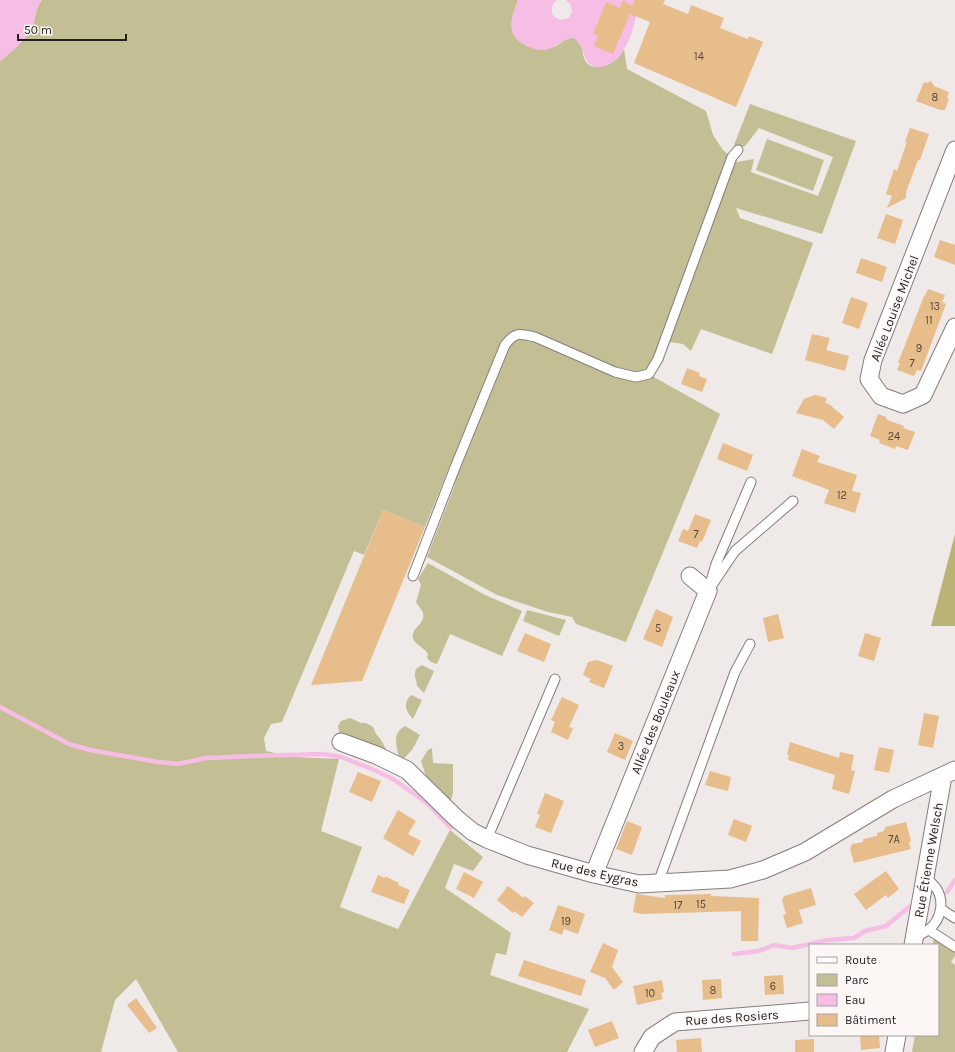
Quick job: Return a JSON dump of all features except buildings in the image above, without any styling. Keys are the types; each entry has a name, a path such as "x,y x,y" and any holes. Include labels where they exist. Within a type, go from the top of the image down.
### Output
{"street":[{"name":"Allée Louise Michel","path":"955,150 872,360 869,380 881,396 903,404 923,395 955,327"},
{"path":"690,576 708,591"},
{"name":"Allée des Bouleaux","path":"594,874 708,591"},
{"name":"Rue des Eygras","path":"341,742 376,755 407,770 457,819 473,832 487,839 527,855 594,874 639,884 730,879 763,870 805,852 893,799 949,773"},
{"name":"Rue Étienne Welsch","path":"913,941 925,876 949,773"},
{"name":"Rue des Rosiers","path":"643,1052 652,1037 675,1022 809,1011"},
{"path":"894,1052 897,1036"}],"lane":[{"path":"413,576 505,345 512,337 522,334 535,337 615,372 636,377 649,374 658,359 732,157 738,150"},
{"path":"708,591 716,564 751,482"},
{"path":"708,591 735,551 793,500"},
{"path":"658,883 736,672 750,644"},
{"path":"487,839 555,679"},
{"path":"913,941 929,930 936,921 941,909 941,899 936,888 925,876"},
{"path":"941,909 955,918"},
{"path":"929,930 955,947"}],"green space":[{"path":"42,0 518,0 512,18 555,47 566,39 574,38 580,44 584,58 589,65 597,67 610,63 617,59 624,49 627,69 706,111 713,135 723,150 737,162 754,159 751,172 818,196 833,157 759,128 746,145 738,150 734,145 750,104 856,141 822,234 736,208 740,218 813,243 772,354 701,329 691,351 683,344 670,342 652,376 720,414 626,642 576,624 572,617 548,612 497,595 427,557 454,487 459,466 451,463 425,527 383,510 364,555 354,551 282,722 271,724 264,738 266,751 294,757 339,759 321,831 362,847 340,907 398,929 450,830 483,857 473,871 454,864 445,888 511,933 506,955 496,953 490,975 589,1009 567,1052 178,1052 136,979 115,1000 101,1052 0,1052 0,61 28,34 33,26 37,8"},
{"path":"767,139 824,160 813,191 756,170"},
{"path":"428,563 485,595 522,611 502,656 450,634 437,664 431,662 427,658 428,654 414,640 413,635 423,617 422,612 416,602 421,585 418,579"},
{"path":"527,610 566,620 559,636 523,621"},
{"path":"422,665 434,671 424,693 417,686 415,676 416,669"},
{"path":"411,695 422,700 413,719 408,713 406,707 408,698"},
{"path":"350,718 373,727 386,749 386,756 340,736 338,726 341,721"},
{"path":"405,726 420,735 412,750 402,760 399,759 396,737"},
{"path":"432,748 433,763 453,764 453,793 450,803 443,793 426,776 421,761 428,750"},
{"path":"937,938 955,951 955,956 951,962 955,965 955,1052 912,1052 915,1036 939,1036 939,944 932,944 934,939"}],"shaded area":[{"path":"955,534 955,626 931,626"}],"water":[{"path":"0,0 42,0 37,8 33,26 28,34 0,61"},
{"path":"518,0 558,0 552,7 552,12 554,17 561,20 569,18 572,12 571,5 566,0 635,0 635,22 630,39 618,58 607,65 595,67 587,61 581,46 574,38 566,39 553,48 545,50 531,48 521,43 514,35 511,27"}],"waterway":[{"path":"0,707 69,744 90,750 158,762 178,764 206,758 323,754 341,757 393,779 427,803 451,828"},
{"path":"947,892 955,880"},
{"path":"810,944 828,940 854,938 865,931 886,926 909,907"},
{"path":"734,954 759,951 774,945 792,948 809,944"}]}
